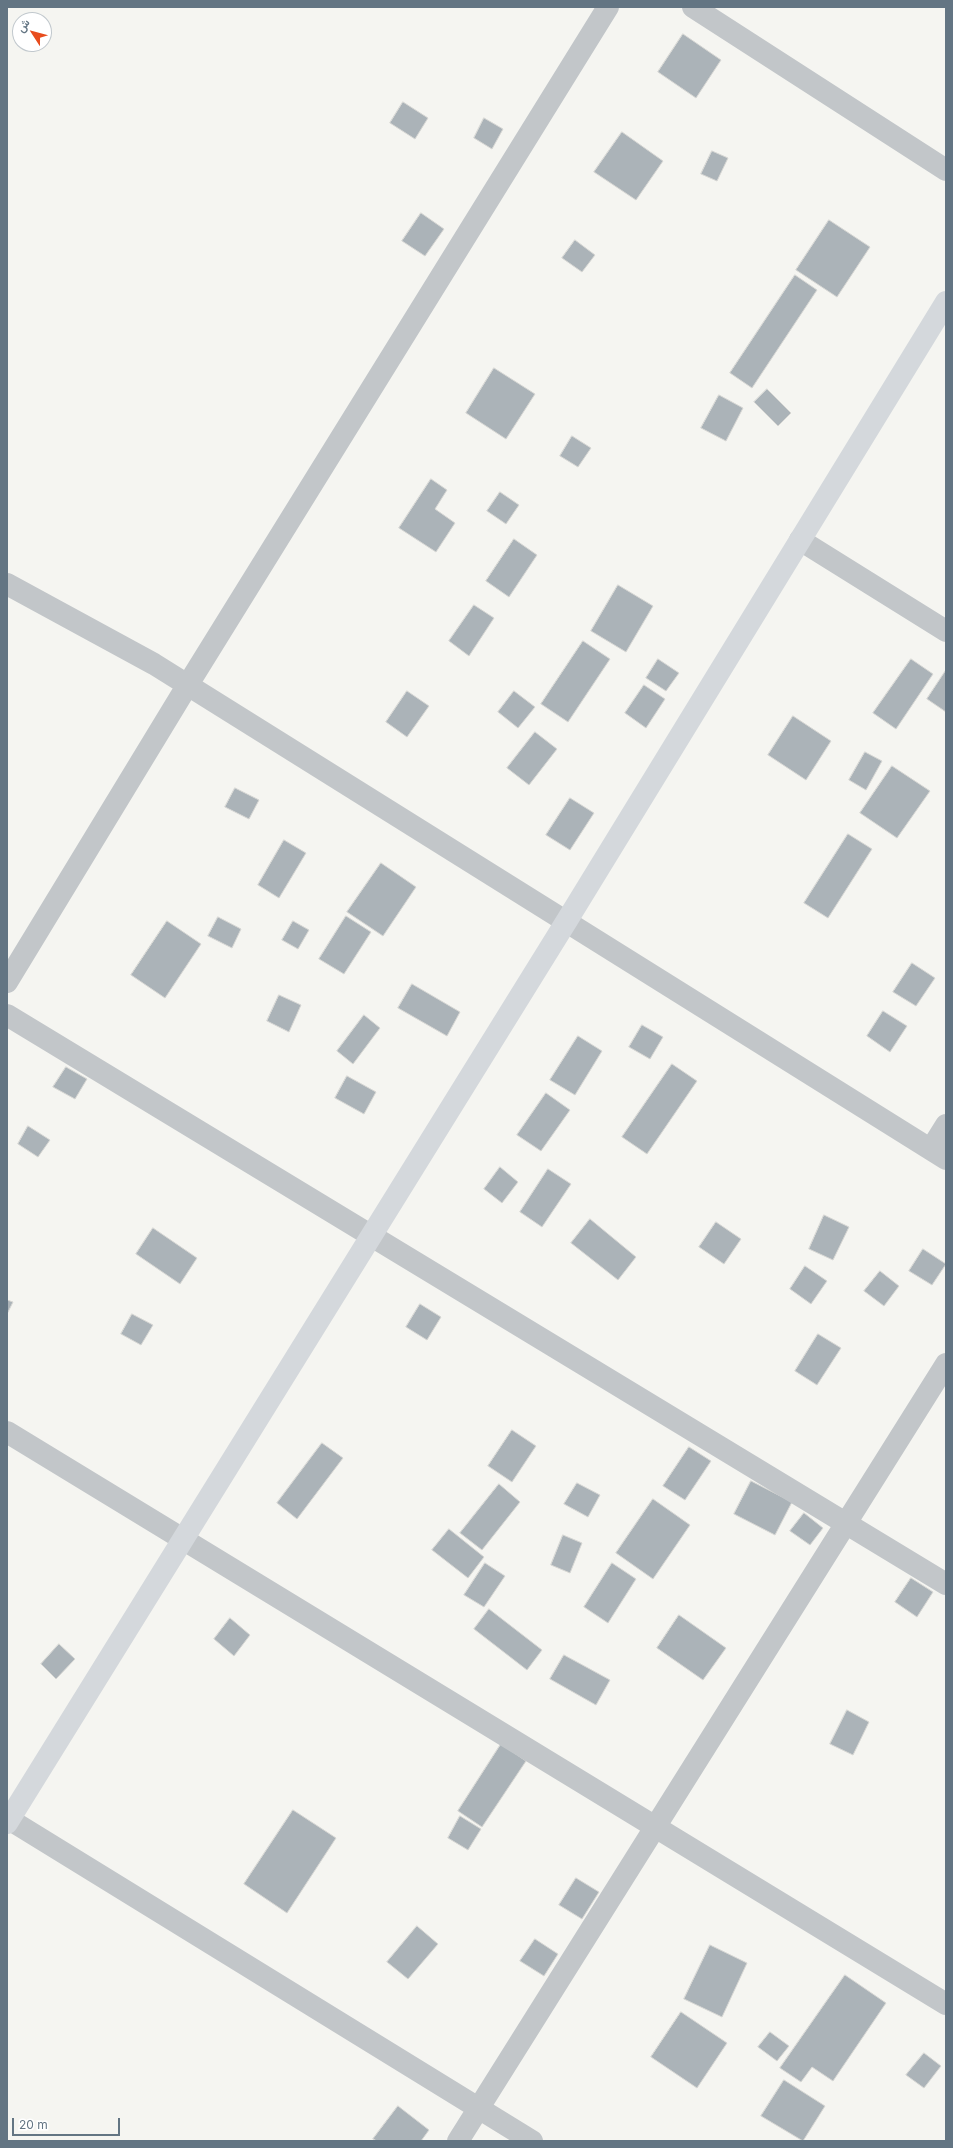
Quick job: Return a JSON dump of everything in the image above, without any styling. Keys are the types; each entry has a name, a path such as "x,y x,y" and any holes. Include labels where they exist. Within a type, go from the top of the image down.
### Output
{"street":[{"path":"7,982 187,686 608,7"},
{"path":"693,7 946,170"},
{"path":"532,2141 8,1820 184,1540 372,1236 946,302"},
{"path":"800,540 946,631"},
{"path":"7,584 154,664 939,1154 946,1125"},
{"path":"7,1015 946,1584"},
{"path":"458,2141 946,1364"},
{"path":"7,1432 946,2004"}],"building":[{"path":"683,34 721,60 696,98 658,72"},
{"path":"403,102 428,118 415,139 390,123"},
{"path":"484,118 503,129 492,149 474,138"},
{"path":"622,132 663,161 636,200 594,172"},
{"path":"712,151 728,158 717,181 701,174"},
{"path":"421,213 444,229 425,256 402,241"},
{"path":"829,220 870,247 837,297 796,270"},
{"path":"575,240 595,255 582,272 562,258"},
{"path":"795,275 817,290 752,388 730,373"},
{"path":"494,368 535,394 506,439 466,413"},
{"path":"767,389 791,413 778,426 754,402"},
{"path":"719,395 743,408 726,441 701,428"},
{"path":"572,436 591,448 578,467 560,456"},
{"path":"431,479 447,490 435,509 455,523 436,552 399,528"},
{"path":"500,492 519,505 506,524 487,511"},
{"path":"514,539 537,555 509,597 486,581"},
{"path":"618,585 653,606 626,652 591,631"},
{"path":"474,605 494,618 469,656 449,641"},
{"path":"583,641 610,659 568,722 541,704"},
{"path":"658,659 679,673 666,691 646,678"},
{"path":"911,659 933,674 896,729 873,713"},
{"path":"946,670 946,712 927,699"},
{"path":"644,685 665,699 646,728 625,713"},
{"path":"407,691 429,706 407,737 386,722"},
{"path":"514,691 535,707 518,728 498,712"},
{"path":"793,716 831,741 806,780 768,755"},
{"path":"535,732 557,749 529,785 507,768"},
{"path":"865,752 882,761 866,790 849,780"},
{"path":"892,766 930,791 897,838 860,813"},
{"path":"235,788 259,800 249,819 225,807"},
{"path":"570,798 594,813 570,850 546,835"},
{"path":"848,834 872,849 828,918 804,903"},
{"path":"284,840 306,853 279,898 258,885"},
{"path":"381,863 416,887 383,936 347,912"},
{"path":"346,916 371,932 344,974 319,959"},
{"path":"218,917 241,929 232,948 208,936"},
{"path":"167,921 201,944 165,998 131,975"},
{"path":"293,921 309,930 298,949 282,940"},
{"path":"912,963 935,978 916,1006 893,992"},
{"path":"412,984 460,1012 447,1036 398,1008"},
{"path":"279,995 301,1005 289,1032 267,1021"},
{"path":"883,1011 907,1026 890,1052 867,1036"},
{"path":"364,1015 380,1028 353,1064 337,1051"},
{"path":"642,1025 663,1037 650,1059 629,1047"},
{"path":"578,1036 602,1051 575,1095 550,1080"},
{"path":"672,1064 697,1081 647,1154 622,1137"},
{"path":"66,1067 87,1079 75,1099 53,1087"},
{"path":"347,1076 376,1092 364,1114 335,1098"},
{"path":"546,1093 570,1110 541,1151 517,1135"},
{"path":"28,1126 50,1140 38,1157 18,1144"},
{"path":"500,1167 518,1182 502,1203 484,1189"},
{"path":"548,1169 571,1184 542,1227 520,1212"},
{"path":"824,1215 849,1227 833,1260 809,1249"},
{"path":"590,1219 636,1257 618,1280 571,1243"},
{"path":"716,1222 741,1239 724,1264 699,1247"},
{"path":"153,1228 197,1258 180,1284 136,1254"},
{"path":"923,1249 946,1264 932,1285 909,1271"},
{"path":"805,1266 827,1281 811,1304 790,1289"},
{"path":"880,1271 899,1286 884,1306 864,1291"},
{"path":"7,1300 13,1302 7,1314"},
{"path":"420,1304 441,1317 427,1340 406,1327"},
{"path":"132,1314 153,1325 141,1345 121,1334"},
{"path":"818,1334 841,1348 817,1385 795,1371"},
{"path":"512,1430 536,1446 512,1482 488,1466"},
{"path":"322,1443 343,1458 297,1519 277,1503"},
{"path":"689,1447 711,1461 685,1500 663,1486"},
{"path":"751,1481 792,1502 775,1535 734,1514"},
{"path":"577,1483 600,1495 588,1517 564,1504"},
{"path":"499,1484 520,1502 482,1550 460,1533"},
{"path":"653,1499 690,1525 653,1579 616,1553"},
{"path":"804,1513 823,1528 810,1545 790,1531"},
{"path":"449,1529 484,1557 468,1578 432,1550"},
{"path":"563,1535 582,1543 570,1573 551,1565"},
{"path":"485,1563 505,1576 484,1607 464,1595"},
{"path":"612,1563 636,1579 608,1623 584,1607"},
{"path":"911,1578 933,1592 917,1617 895,1602"},
{"path":"489,1609 542,1650 527,1670 474,1629"},
{"path":"679,1615 726,1648 703,1680 657,1648"},
{"path":"230,1618 250,1635 234,1656 214,1639"},
{"path":"59,1644 75,1659 56,1679 41,1664"},
{"path":"564,1655 610,1680 596,1705 550,1679"},
{"path":"847,1710 869,1722 853,1755 830,1744"},
{"path":"501,1744 526,1761 482,1827 458,1811"},
{"path":"293,1810 336,1838 287,1913 244,1884"},
{"path":"460,1816 481,1829 468,1850 448,1838"},
{"path":"576,1878 599,1892 582,1919 559,1905"},
{"path":"417,1926 438,1944 408,1979 387,1962"},
{"path":"535,1939 558,1954 544,1976 520,1961"},
{"path":"710,1945 747,1963 722,2017 684,1999"},
{"path":"845,1975 886,2003 833,2081 812,2067 801,2082 780,2068"},
{"path":"681,2012 727,2043 697,2088 651,2057"},
{"path":"770,2032 789,2046 777,2061 758,2047"},
{"path":"924,2053 941,2066 924,2088 906,2075"},
{"path":"784,2080 825,2106 803,2141 761,2116"},
{"path":"398,2106 429,2130 421,2141 377,2141 373,2139"}]}
